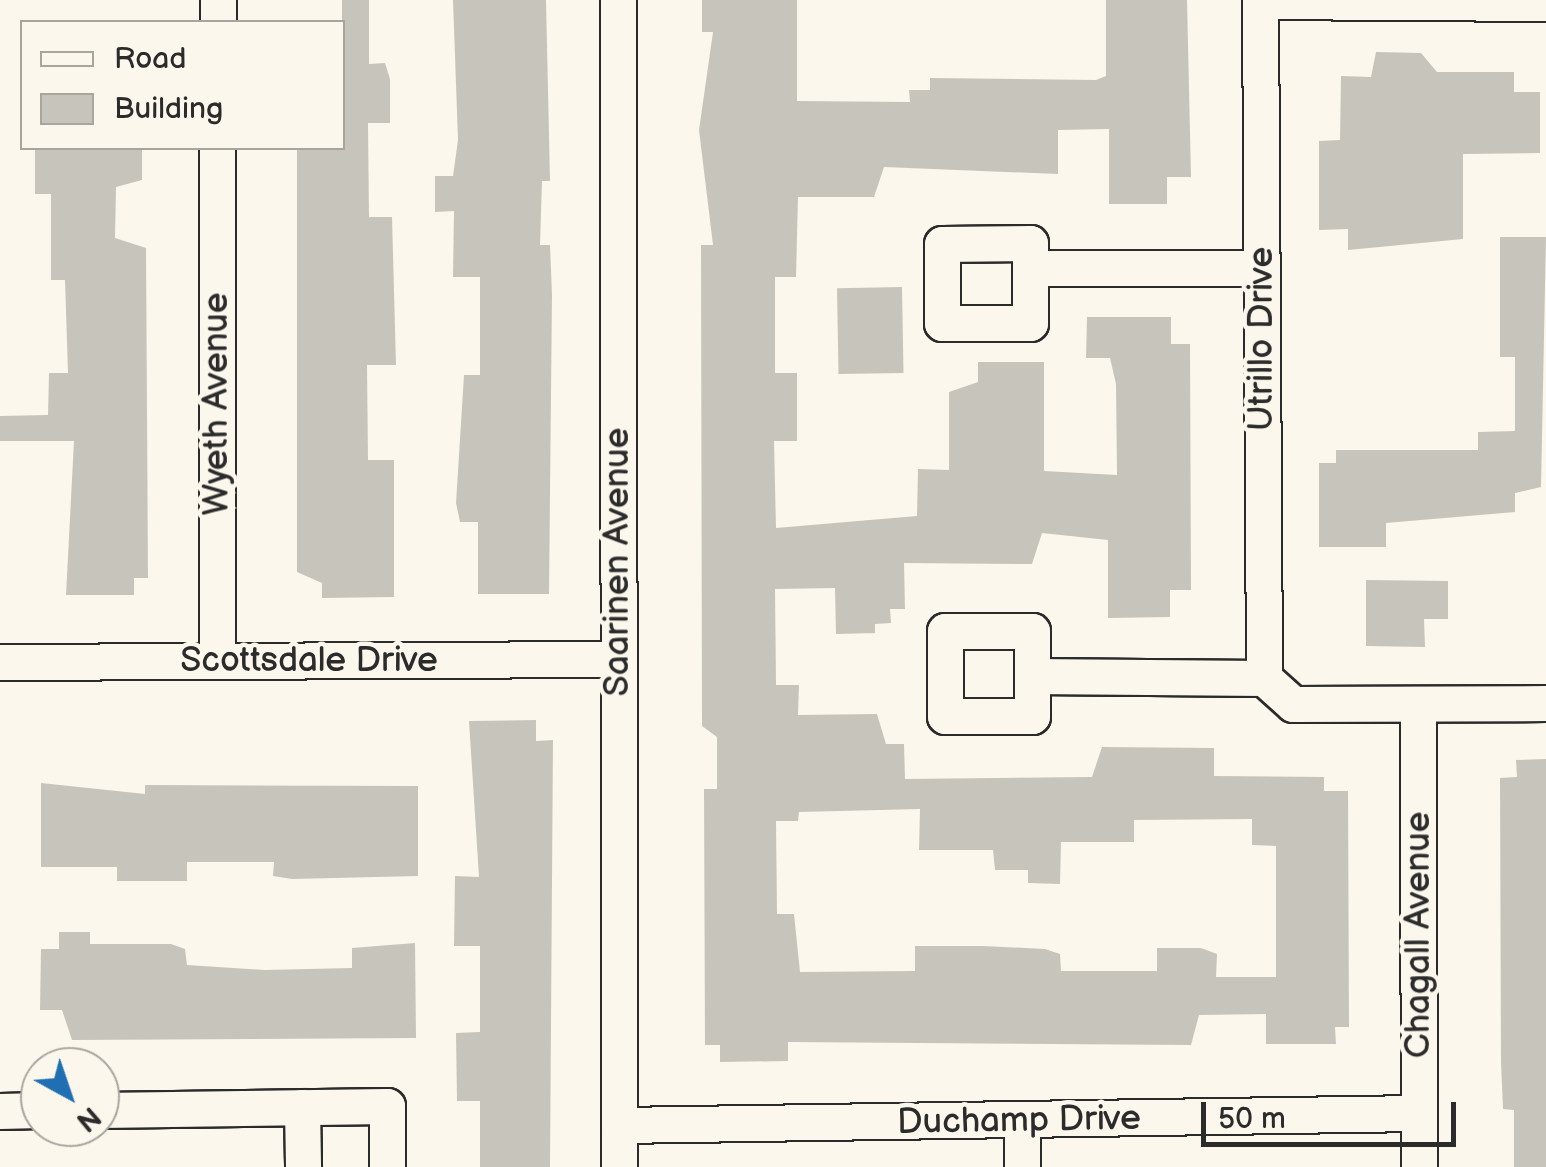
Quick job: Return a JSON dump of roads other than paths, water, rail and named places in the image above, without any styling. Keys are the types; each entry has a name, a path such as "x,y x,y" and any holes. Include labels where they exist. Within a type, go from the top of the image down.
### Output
{"street":[{"name":"Saarinen Avenue","path":"618,0 619,1167"},
{"path":"1260,0 1546,3"},
{"name":"Utrillo Drive","path":"1260,0 1264,678"},
{"name":"Wyeth Avenue","path":"217,661 218,150"},
{"path":"1030,268 1261,268"},
{"name":"Scottsdale Drive","path":"0,662 619,659"},
{"path":"1032,676 1264,678 1293,704 1546,703"},
{"name":"Chagall Avenue","path":"1418,704 1420,1167"},
{"path":"120,1110 387,1106 388,1167"},
{"path":"302,1107 303,1167"},
{"name":"Duchamp Drive","path":"619,1124 1419,1113"},
{"path":"1022,1121 1022,1167"}]}
